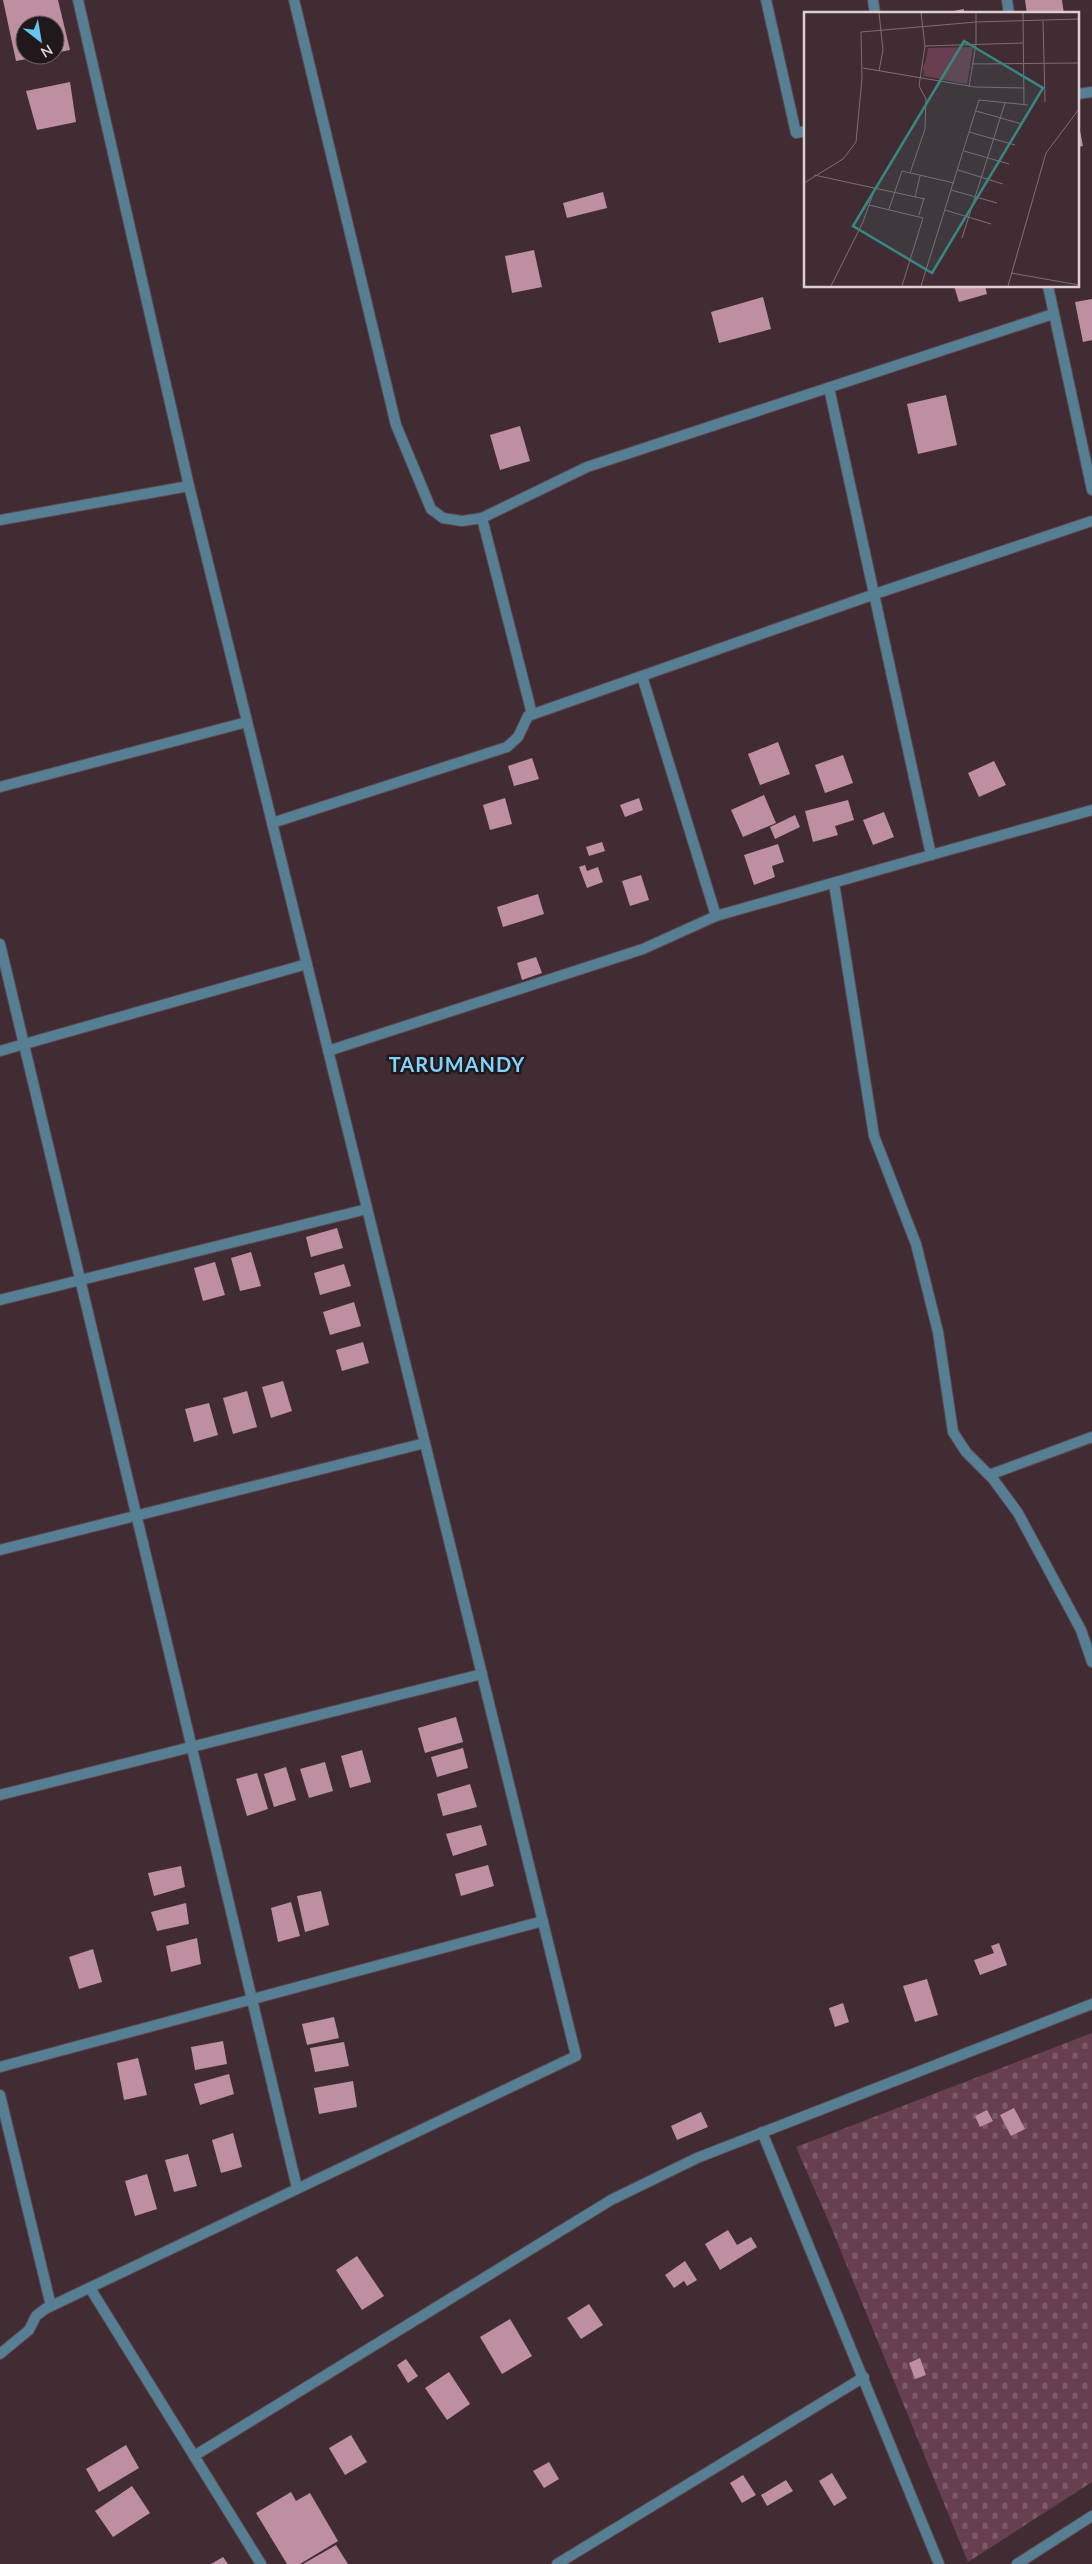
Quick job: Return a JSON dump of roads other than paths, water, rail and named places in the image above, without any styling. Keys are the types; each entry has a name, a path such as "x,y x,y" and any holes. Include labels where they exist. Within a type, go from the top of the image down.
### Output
{"street":[{"path":"0,2354 29,2330 36,2316 48,2307 576,2056 189,486 78,0"},
{"path":"294,0 396,425 431,509 443,518 462,521 482,518 587,467 1053,314"},
{"path":"766,0 796,132 804,131"},
{"path":"1048,288 1092,490"},
{"path":"830,388 931,855"},
{"path":"0,520 189,486"},
{"path":"482,518 530,715"},
{"path":"272,823 507,748 518,737 530,715 875,594 1092,521"},
{"path":"642,676 716,916"},
{"path":"0,787 247,722"},
{"path":"328,1051 643,949 716,916 1092,810"},
{"path":"834,883 874,1136 916,1244 938,1332 953,1432 966,1452 988,1475 1018,1513 1081,1630 1092,1662"},
{"path":"0,944 298,2188"},
{"path":"0,1051 307,964"},
{"path":"0,1300 367,1210"},
{"path":"988,1475 1092,1437"},
{"path":"0,1550 425,1443"},
{"path":"0,1795 482,1674"},
{"path":"0,2067 543,1921"},
{"path":"194,2456 611,2200 697,2158 1092,2004"},
{"path":"0,2095 48,2307"},
{"path":"762,2132 939,2564"},
{"path":"90,2288 261,2564"},
{"path":"556,2564 864,2377"},
{"path":"1017,2564 1092,2516"}],"district":[{"name":"TARUMANDY","path":"457,1065"}]}
